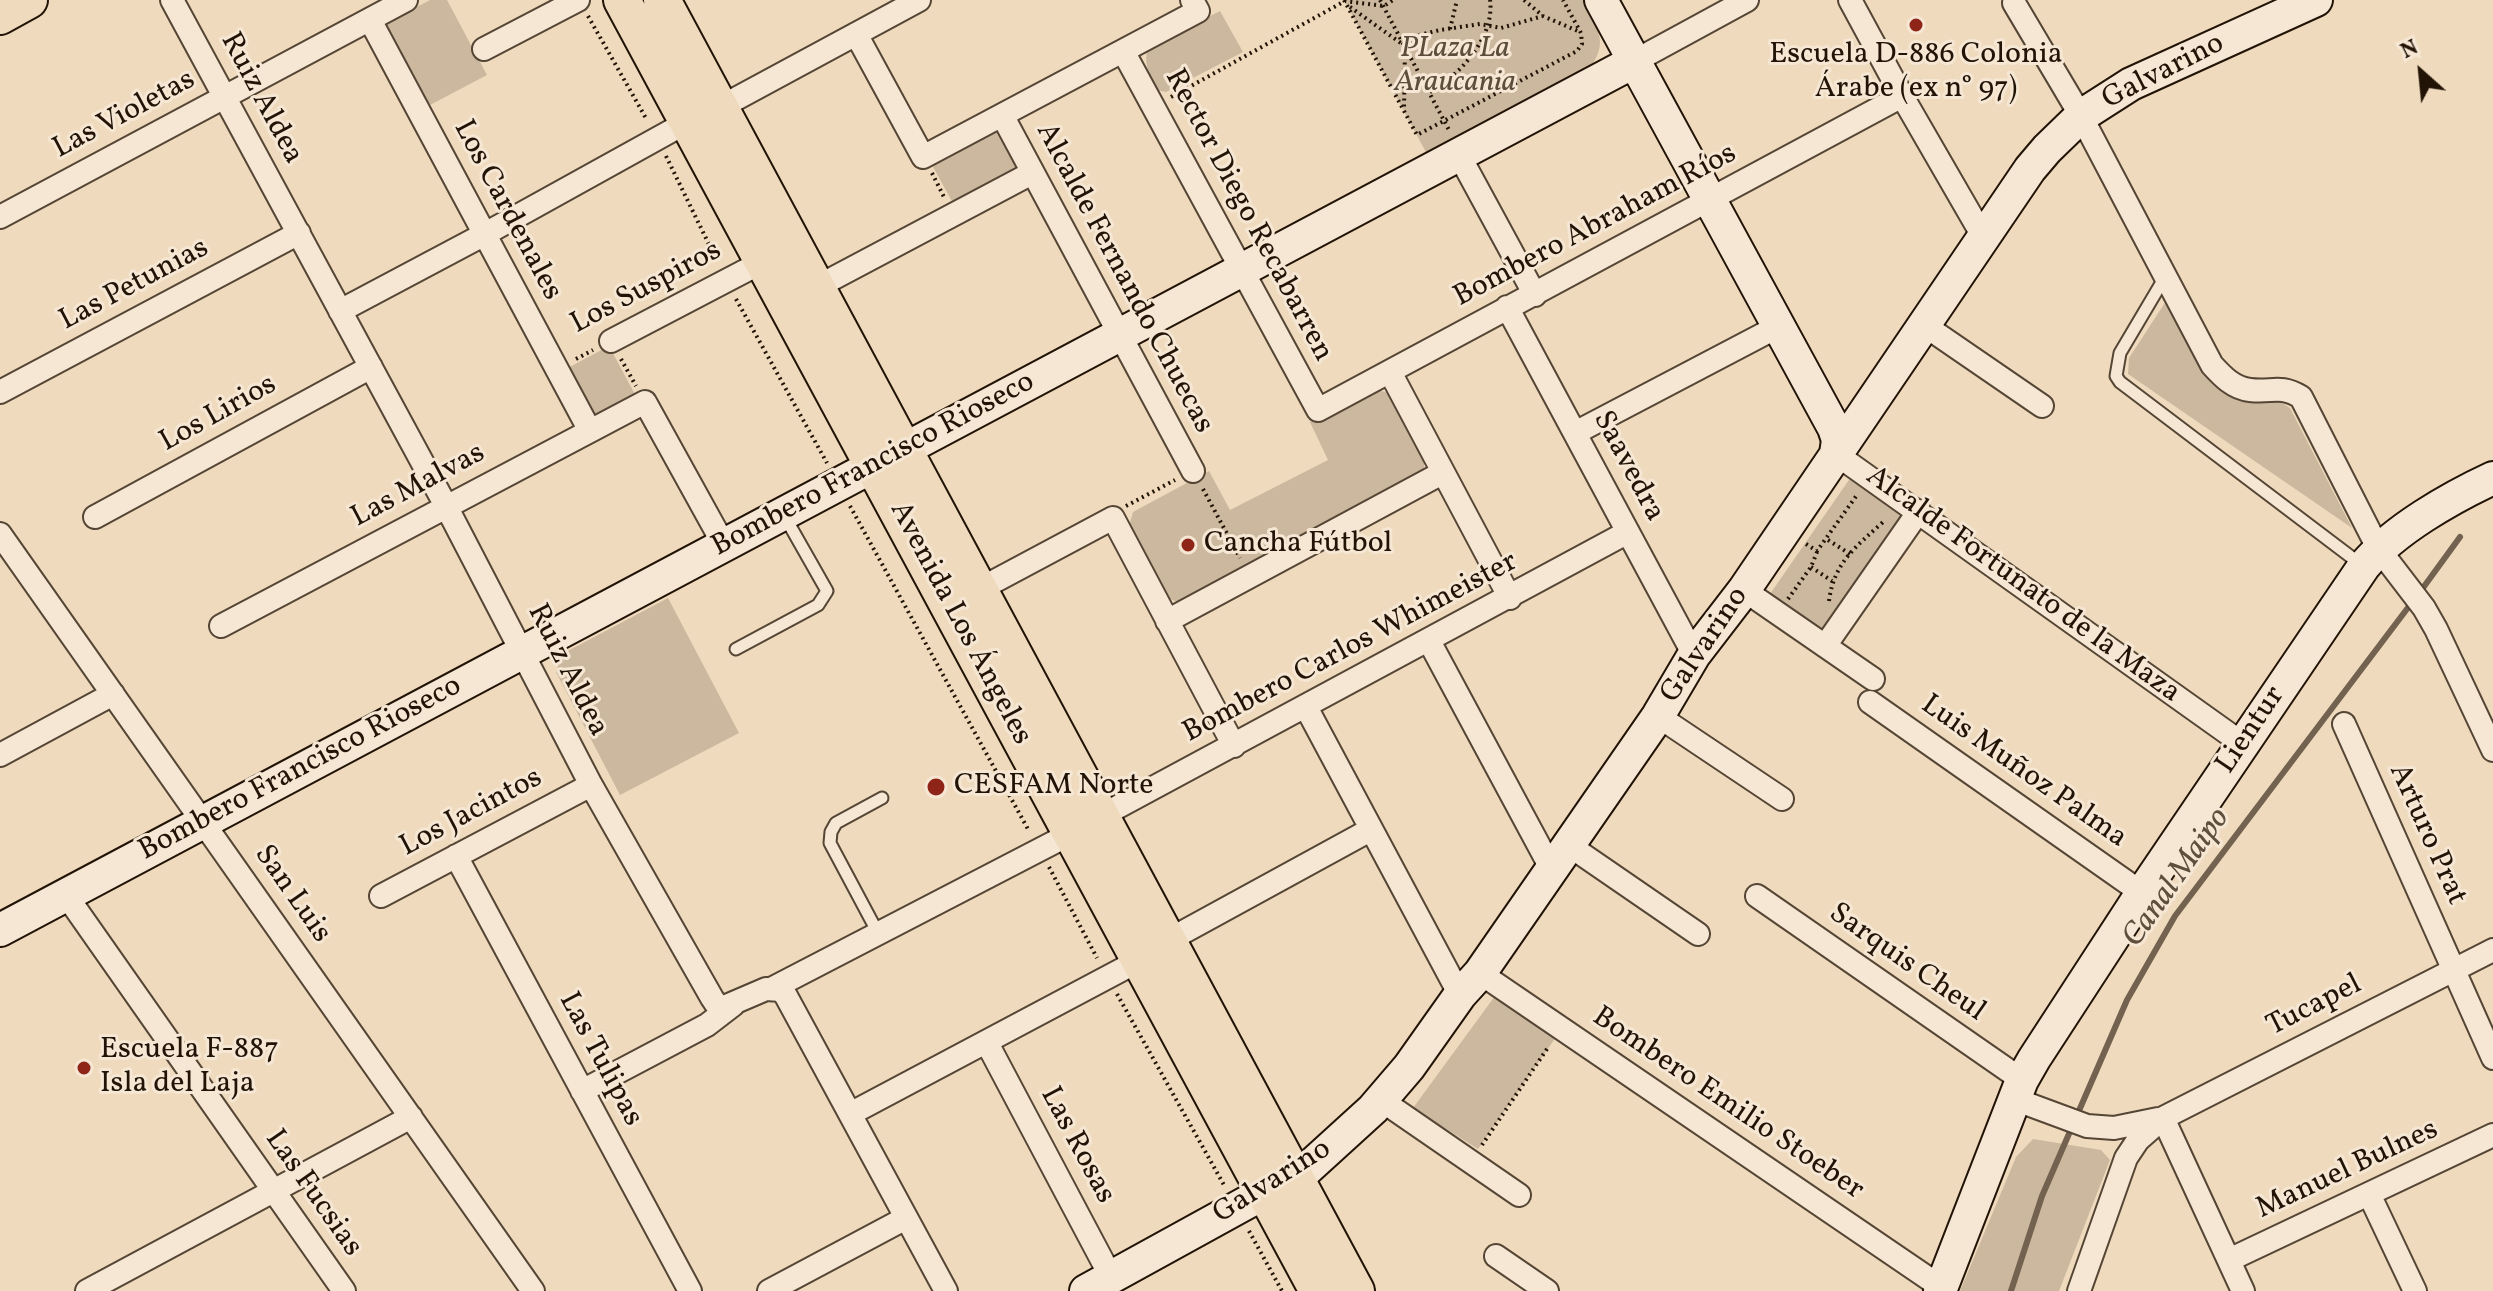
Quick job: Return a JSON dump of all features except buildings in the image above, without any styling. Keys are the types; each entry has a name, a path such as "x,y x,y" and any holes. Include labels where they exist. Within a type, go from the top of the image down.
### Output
{"main road":[{"path":"0,16 29,0"},
{"name":"Avenida Los Ángeles","path":"622,0 704,114 815,288 888,458 1153,950 1266,1192 1318,1291"},
{"name":"Avenida Los Ángeles","path":"662,0 764,261 888,458 980,589 1087,825"},
{"name":"Alcalde Fortunato de la Maza","path":"1601,0 1826,413 1838,440 1836,454"},
{"name":"Galvarino","path":"1099,1284 1266,1192 1336,1145 1409,1067 1658,716 1694,655 1744,590 2030,169 2047,149 2081,116 2131,84 2278,8 2316,0"},
{"name":"Bombero Francisco Rioseco","path":"0,930 1635,61"},
{"name":"Alcalde Fortunato de la Maza","path":"1826,413 1837,426 1843,428 1861,417"},
{"name":"Lientur","path":"1940,1289 2018,1090 2142,893 2243,744 2371,557 2446,504 2493,478"},
{"name":"Avenida Los Ángeles","path":"1266,1192 1356,1291"}],"street":[{"name":"Ruiz Aldea","path":"172,0 446,506 591,785 712,998 724,1007 733,1005"},
{"name":"Las Violetas","path":"0,217 406,0"},
{"path":"340,311 919,0"},
{"name":"Bombero Francisco Rioseco","path":"1635,61 1747,0"},
{"path":"1850,0 1984,238"},
{"path":"2014,3 2081,116 2212,365 2227,382 2249,391 2287,388 2301,397 2371,557 2402,580 2424,608 2493,750"},
{"path":"856,34 923,157 1123,51 1195,5"},
{"path":"484,49 582,7"},
{"name":"Los Cardenales","path":"370,20 590,431"},
{"name":"Rector Diego Recabarren","path":"1123,51 1318,410"},
{"name":"Bombero Abraham Ríos","path":"1318,410 1902,96"},
{"name":"Alcalde Fernando Chuecas","path":"1002,115 1193,471"},
{"path":"1459,155 1535,295"},
{"path":"815,288 1032,173"},
{"name":"Las Petunias","path":"0,392 299,233"},
{"name":"Los Suspiros","path":"611,341 764,261"},
{"name":"Saavedra","path":"1507,307 1694,655"},
{"path":"1924,325 2042,406"},
{"path":"1575,433 1779,326"},
{"name":"Los Lirios","path":"95,517 371,367"},
{"path":"1390,372 1510,598"},
{"path":"645,402 724,545"},
{"name":"Las Malvas","path":"221,626 645,402"},
{"name":"Alcalde Fortunato de la Maza","path":"1836,454 2243,744"},
{"path":"1167,621 1442,473"},
{"path":"1825,646 1919,511"},
{"path":"980,589 1113,518 1234,746"},
{"name":"Bombero Carlos Whimeister","path":"773,988 1087,825 1628,532"},
{"name":"San Luis","path":"0,534 533,1291"},
{"name":"Luis Muñoz Palma","path":"1744,590 1825,646 1871,690 2142,893"},
{"path":"1429,641 1560,857 1698,934"},
{"path":"0,755 113,694"},
{"name":"Bombero Emilio Stoeber","path":"1306,707 1370,830 1470,984 1562,1028 1940,1289"},
{"path":"1658,716 1782,799"},
{"name":"Arturo Prat","path":"2344,724 2493,1058"},
{"name":"Los Jacintos","path":"381,896 591,785"},
{"path":"850,1114 987,1043 1370,830"},
{"name":"Las Tulipas","path":"456,856 690,1291"},
{"name":"Las Fucsias","path":"66,895 344,1291"},
{"name":"Sarquis Cheul","path":"1757,896 2018,1090"},
{"name":"Tucapel","path":"2079,1291 2126,1158 2138,1140 2163,1118 2493,950"},
{"path":"582,1091 707,1025 733,1005 773,988 781,990 946,1291"},
{"name":"Las Rosas","path":"987,1043 1099,1284"},
{"name":"Tucapel","path":"2018,1090 2076,1122 2114,1128 2163,1118"},
{"path":"1381,1100 1519,1195"},
{"path":"87,1291 411,1117"},
{"path":"2163,1118 2243,1291"},
{"name":"Manuel Bulnes","path":"2229,1260 2493,1135"},
{"path":"2369,1194 2415,1291"},
{"path":"769,1291 906,1218"},
{"path":"1496,1256 1547,1291"}],"lane":[{"path":"2165,277 2120,353 2116,376 2120,382 2371,557"},
{"path":"736,649 818,605 827,591 783,514"},
{"path":"878,933 830,843 836,823 882,798"}],"path":[{"path":"1380,0 1445,120 1459,155"},
{"path":"1153,106 1345,2 1384,6 1393,0"},
{"path":"1450,29 1457,0"},
{"path":"1430,92 1468,60 1487,26 1490,0"},
{"path":"1524,0 1543,16 1581,33"},
{"path":"1345,2 1417,135 1577,51 1582,44 1581,33 1563,0"},
{"path":"1345,2 1405,46"},
{"path":"582,7 658,138 726,281 1107,977 1266,1192 1282,1291"},
{"path":"1404,112 1405,46 1415,36 1480,24 1501,28 1543,16"},
{"path":"923,157 953,214"},
{"path":"611,341 645,402"},
{"name":"Los Suspiros","path":"557,369 611,341"},
{"path":"1113,518 1120,509 1193,471 1250,576"},
{"path":"1778,614 1868,475"},
{"path":"1783,532 1817,551"},
{"path":"1828,540 1850,554"},
{"path":"1811,567 1832,581"},
{"path":"1470,1161 1562,1028"}],"green space":[{"path":"430,0 447,0 487,75 430,105 386,23"},
{"name":"PLaza La Araucania","path":"1344,0 1583,0 1597,28 1600,45 1594,62 1586,72 1428,156"},
{"path":"1220,11 1243,52 1166,92 1157,90 1147,65 1148,48"},
{"path":"995,130 1018,171 954,205 932,165"},
{"path":"2168,298 2213,370 2233,394 2249,402 2277,401 2290,408 2352,528 2128,374 2129,358"},
{"path":"609,346 638,400 594,424 564,370"},
{"path":"1372,388 1388,393 1424,461 1424,475 1184,605 1168,598 1129,526 1133,512 1209,471 1230,510 1328,460 1310,422"},
{"path":"1851,477 1903,514 1821,631 1770,594"},
{"path":"668,598 739,733 620,795 556,672 562,654"},
{"path":"1495,996 1556,1037 1478,1149 1413,1108"},
{"path":"2033,1139 2101,1150 2110,1160 2059,1291 1960,1291 2016,1157"}],"waterway":[{"name":"Canal Maipo","path":"2420,592 2460,537"},
{"name":"Canal Maipo","path":"2011,1291 2042,1196 2127,1000 2175,916 2413,601"}],"place":[{"name":"Escuela D-886 Colonia Árabe (ex n° 97)","path":"1916,25"},
{"name":"Cancha Fútbol","path":"1188,545"},
{"name":"CESFAM Norte","path":"936,787"},
{"name":"Escuela F-887 Isla del Laja","path":"84,1068"}]}
